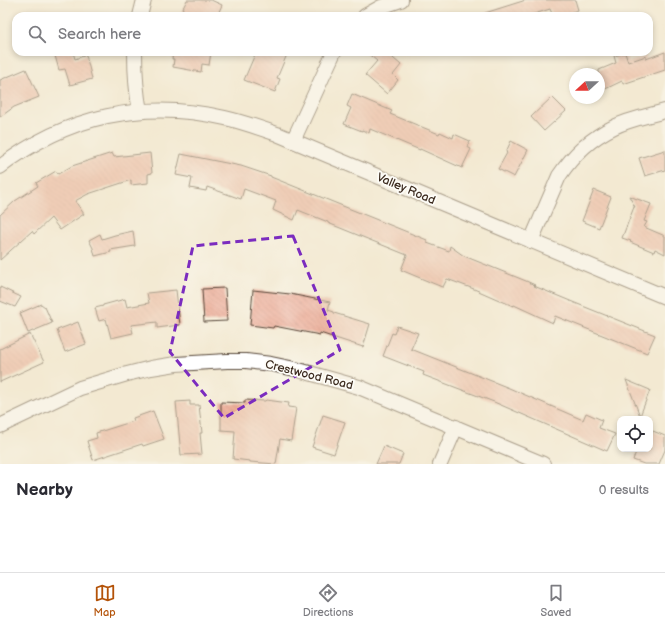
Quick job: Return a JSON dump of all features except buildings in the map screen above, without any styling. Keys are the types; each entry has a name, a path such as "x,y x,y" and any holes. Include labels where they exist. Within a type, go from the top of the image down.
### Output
{"street":[{"path":"141,12 144,0"},
{"path":"372,12 381,7 401,0"},
{"path":"135,56 136,90 140,111"},
{"path":"293,141 332,56"},
{"name":"Valley Road","path":"0,167 37,142 63,130 97,118 140,111 196,113 224,118 251,125 293,141 665,297"},
{"path":"531,241 559,176 578,152 596,138 615,127 665,111"},
{"name":"Crestwood Road","path":"0,426 80,388 109,379 151,368 176,364 246,361 271,364 359,387 543,464"},
{"path":"440,464 456,427"}],"highlighted area":[{"path":"293,236 340,350 224,418 170,352 193,246"}]}
